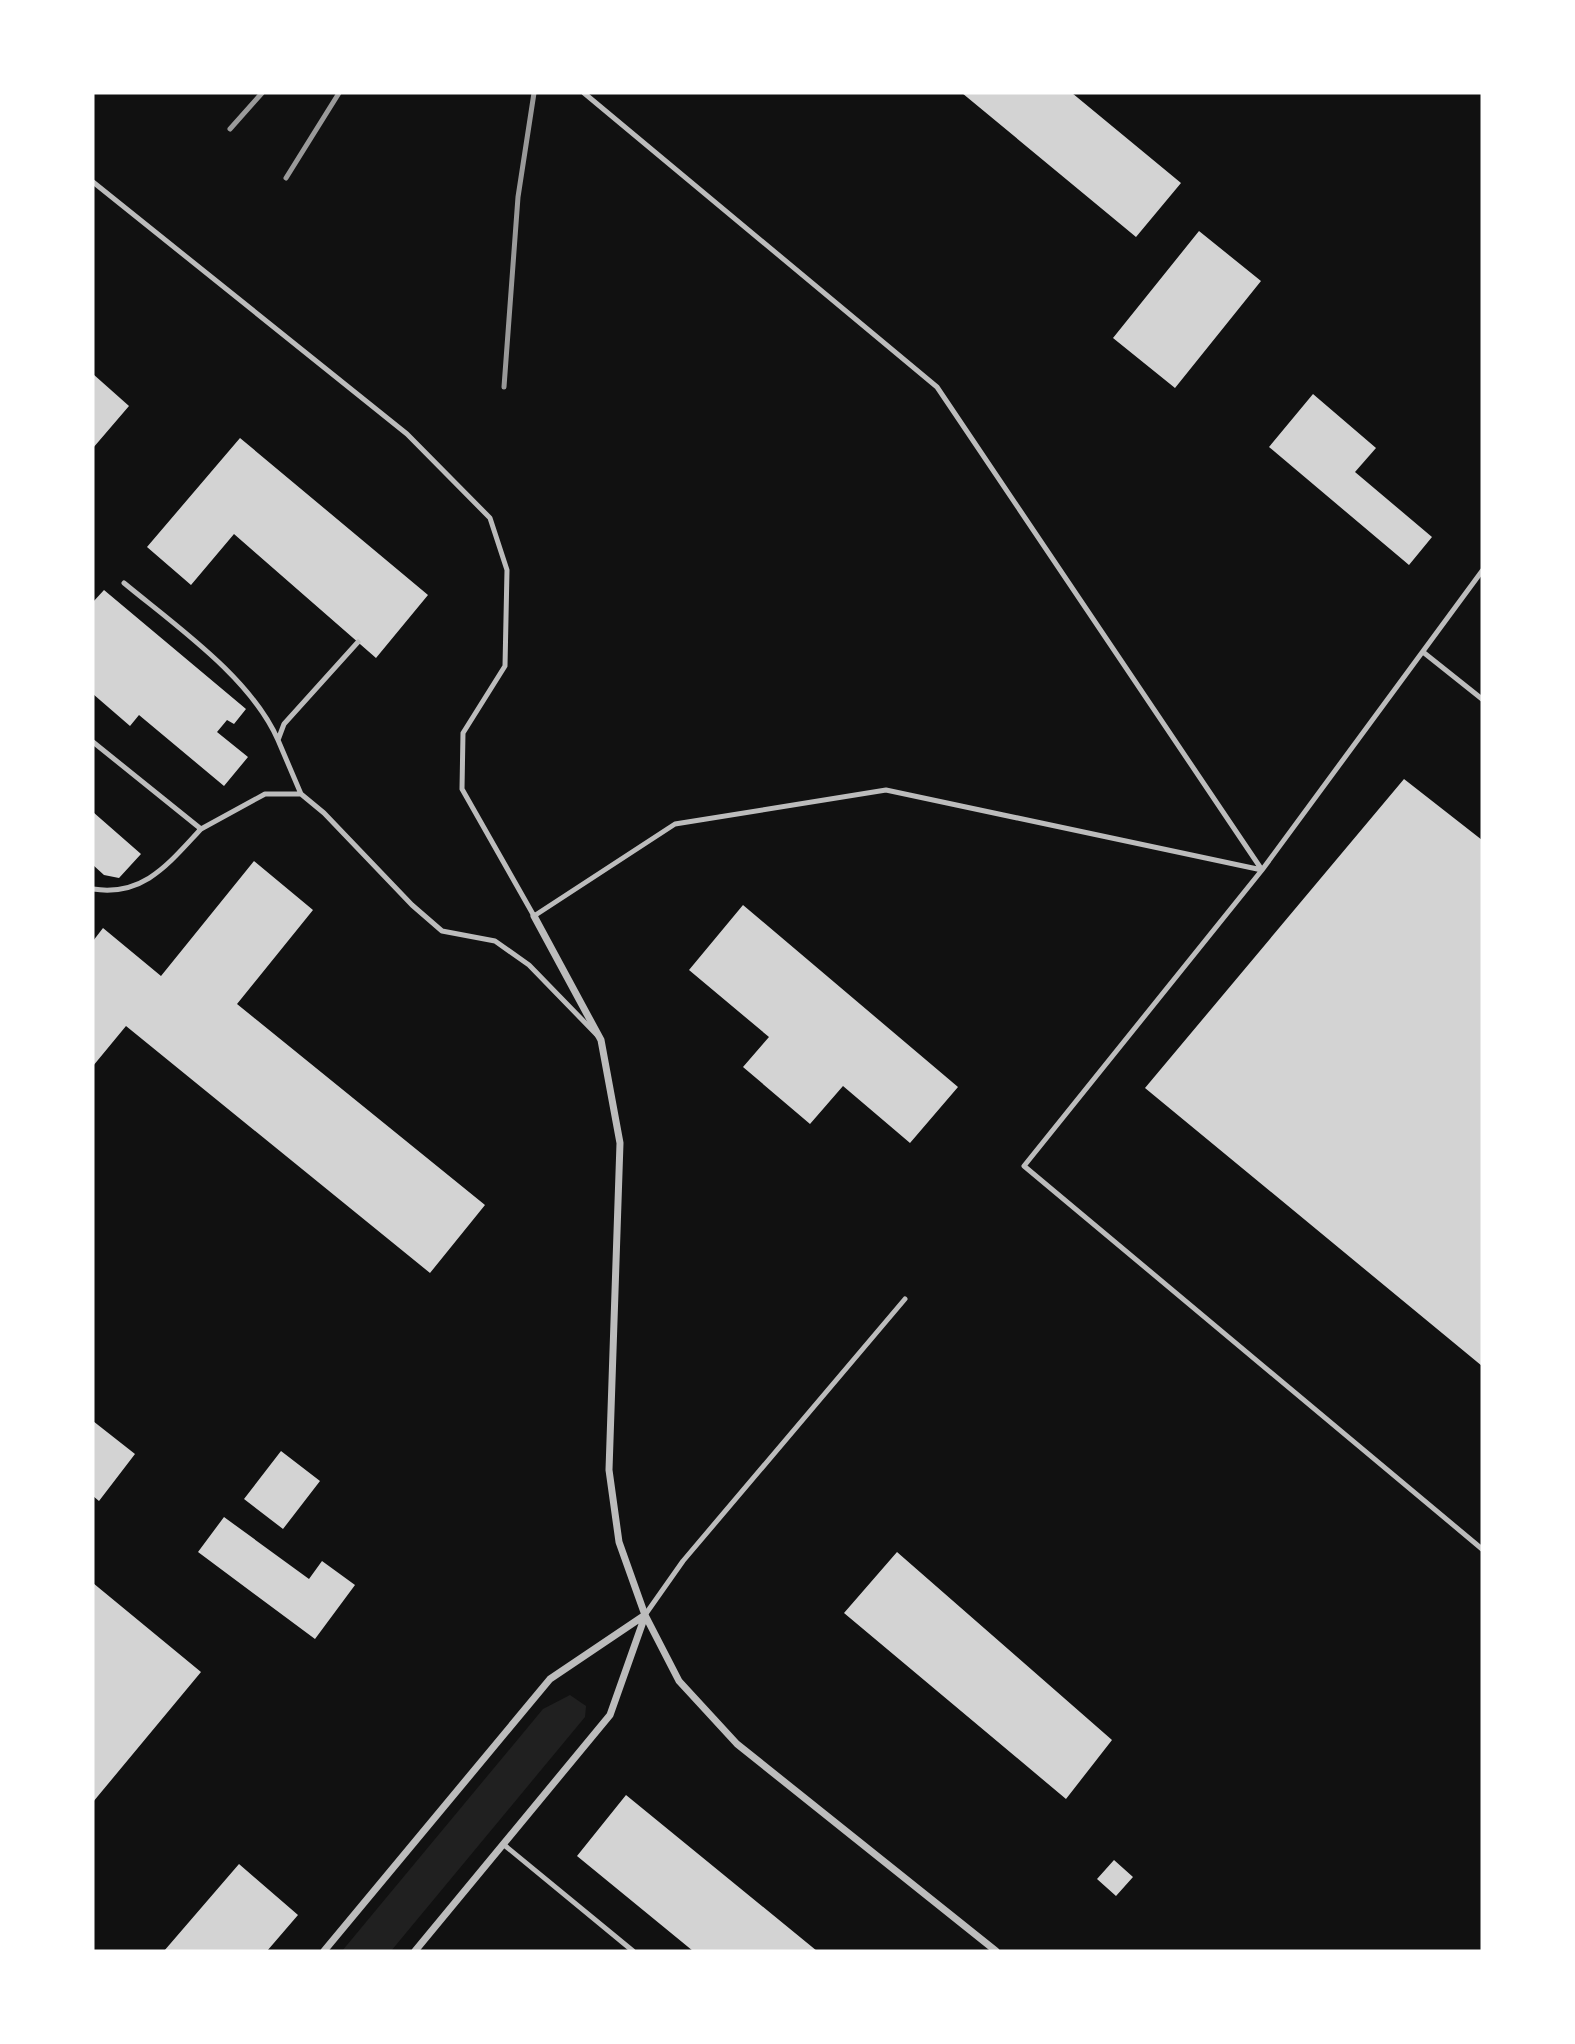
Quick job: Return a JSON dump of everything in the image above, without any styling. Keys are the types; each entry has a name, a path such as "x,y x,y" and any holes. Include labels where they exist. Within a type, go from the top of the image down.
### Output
{"street":[{"path":"534,916 601,1040 621,1143 609,1470 619,1542 645,1615 678,1681 737,1744 996,1951"},
{"path":"415,1951 610,1715 645,1615"},
{"path":"324,1951 550,1679 645,1615"}],"lane":[{"path":"584,93 937,387 1262,870"},
{"path":"93,182 407,434 490,518 507,570 505,666 463,733 462,789 534,916 675,824 886,790 1262,870"},
{"path":"1482,571 1262,870 1024,1166 1482,1549"},
{"path":"124,583 220,664 269,719 301,794 324,813 412,905 442,931 495,941 529,965 601,1040"},
{"path":"278,740 284,724 358,642"},
{"path":"1423,652 1482,699"},
{"path":"93,742 201,829"},
{"path":"93,889 133,888 160,871 201,829 265,794 301,794"},
{"path":"645,1615 683,1562 905,1299"},
{"path":"503,1844 633,1951"}],"shaded area":[{"path":"570,1695 586,1706 585,1717 391,1951 342,1951 543,1709"}],"building":[{"path":"962,93 1072,93 1181,183 1136,237"},
{"path":"1199,231 1261,281 1175,388 1113,338"},
{"path":"93,374 129,406 93,448"},
{"path":"1313,394 1376,448 1355,472 1432,537 1409,565 1269,447"},
{"path":"240,438 428,595 376,658 234,534 191,585 147,547"},
{"path":"104,590 246,709 234,724 227,720 217,732 248,757 224,786 139,715 130,726 93,694 93,602"},
{"path":"1404,779 1482,840 1482,1366 1145,1088"},
{"path":"93,812 141,854 119,878 104,875 93,865"},
{"path":"254,861 313,910 237,1004 485,1205 430,1273 126,1026 93,1066 93,941 103,928 161,976"},
{"path":"743,905 958,1087 910,1143 843,1086 810,1124 743,1067 769,1037 689,970"},
{"path":"93,1421 135,1454 99,1501 93,1496"},
{"path":"281,1451 320,1481 283,1529 244,1499"},
{"path":"224,1517 309,1579 322,1561 355,1585 315,1639 198,1552"},
{"path":"897,1552 1112,1740 1066,1799 844,1613"},
{"path":"93,1583 201,1672 93,1802"},
{"path":"626,1795 817,1951 693,1951 577,1856"},
{"path":"1114,1860 1133,1877 1116,1896 1097,1879"},
{"path":"239,1864 298,1915 267,1951 164,1951"}],"railway":[{"path":"230,129 262,93"},
{"path":"286,178 339,93"},
{"path":"504,387 518,197 534,93"}]}
